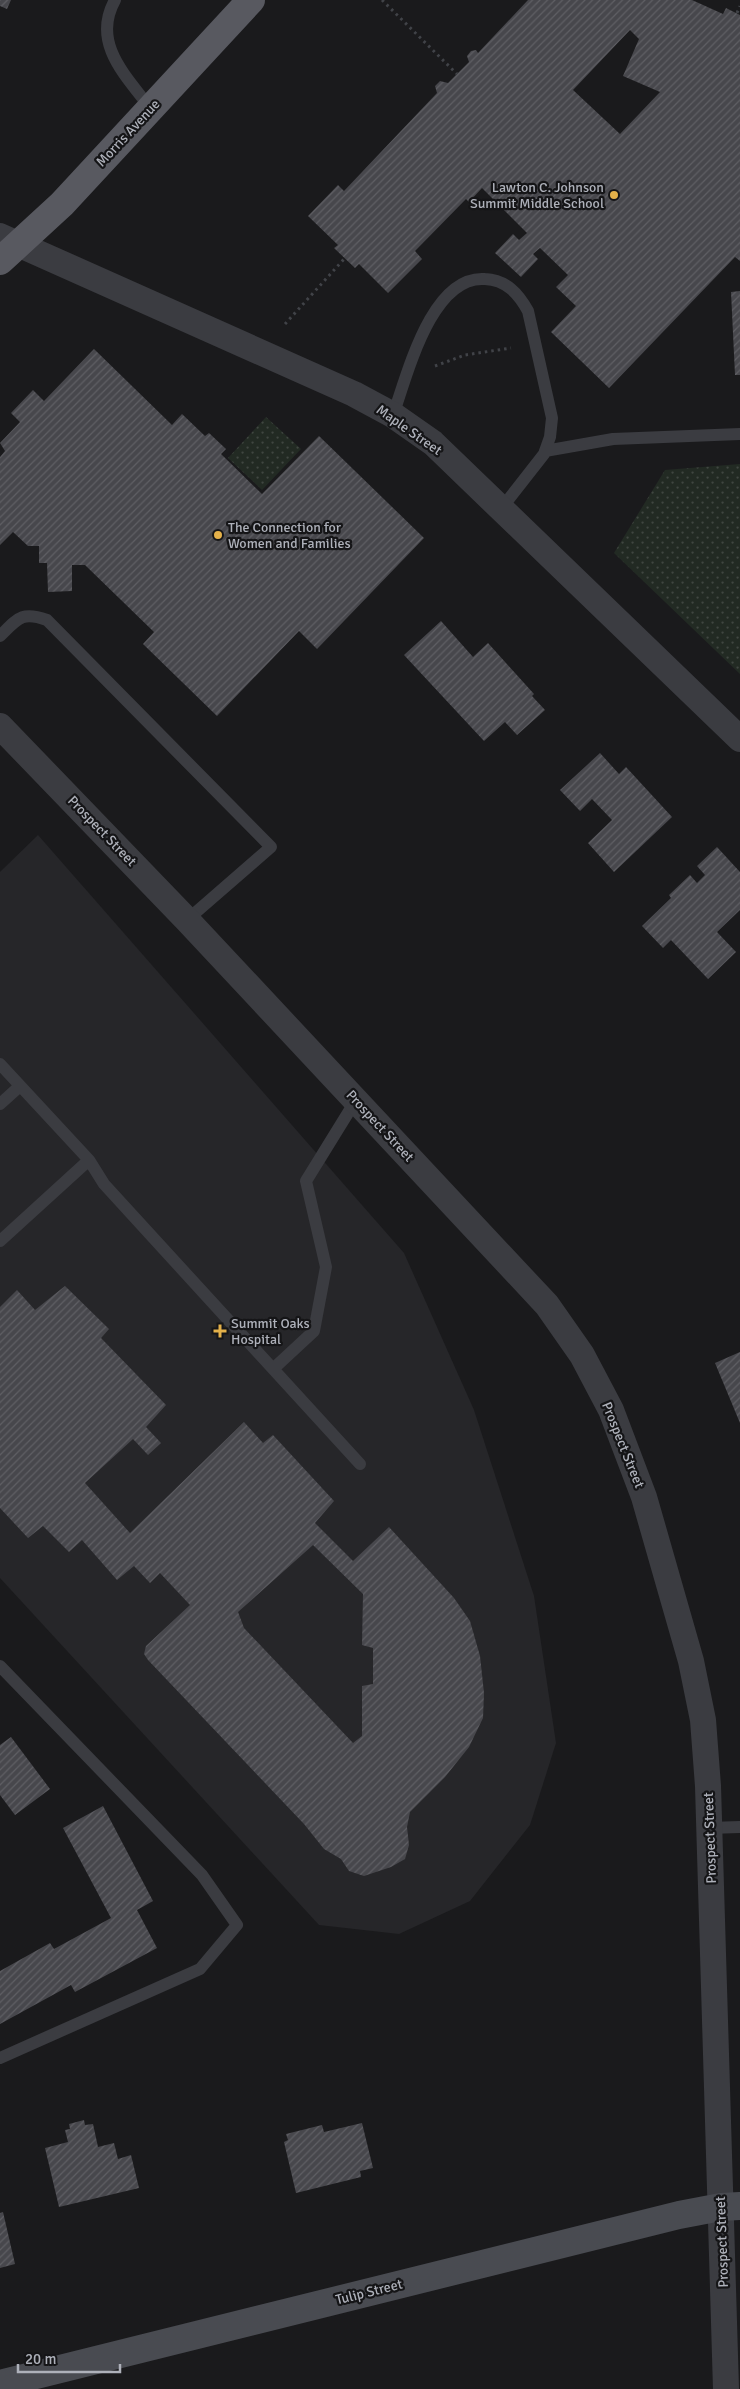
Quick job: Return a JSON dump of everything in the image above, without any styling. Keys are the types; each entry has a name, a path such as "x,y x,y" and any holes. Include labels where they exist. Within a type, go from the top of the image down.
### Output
{"main road":[{"name":"Morris Avenue","path":"6,247 62,204 251,0"}],"street":[{"name":"Maple Street","path":"6,247 354,394 393,415 433,444 740,739"},
{"name":"Prospect Street","path":"2,731 187,920 547,1305 582,1355 611,1410 647,1509 691,1660 703,1720 730,2206 726,2389"},
{"name":"Tulip Street","path":"0,2384 679,2215 730,2206"}],"lane":[{"path":"114,0 110,9 106,33 109,51 150,109"},
{"path":"393,415 425,329 435,310 456,286 469,280 482,278 497,280 511,288 528,311 552,418 550,437 545,451 501,509"},
{"path":"545,451 613,439 740,434"},
{"path":"0,636 17,618 26,615 47,620 271,847 187,920"},
{"path":"0,1064 89,1160 104,1184 360,1464"},
{"path":"0,1104 20,1086"},
{"path":"273,1369 314,1331 326,1267 306,1181 356,1100"},
{"path":"0,1241 89,1160"},
{"path":"0,1666 202,1875 237,1926 200,1969 0,2058"},
{"path":"709,1828 740,1827"}],"path":[{"path":"382,0 457,74"},
{"path":"737,13 740,6"},
{"path":"285,324 345,258"},
{"path":"406,378 465,355 535,344"}],"shaded area":[{"path":"266,417 301,449 262,490 228,458"},
{"path":"740,464 740,674 614,553 665,470"},
{"name":"Summit Oaks Hospital","path":"38,835 404,1253 474,1410 534,1596 556,1743 530,1825 470,1901 399,1934 319,1925 0,1578 0,872"}],"building":[{"path":"0,0 11,0 7,9 0,6"},
{"name":"Lawton C. Johnson Summit Middle School","path":"528,0 692,0 723,14 726,8 740,15 740,261 735,257 609,388 551,332 576,306 556,287 568,275 540,248 533,254 538,259 521,277 495,253 513,234 519,240 527,233 482,188 469,202 466,199 415,251 422,259 388,293 359,264 355,268 334,248 338,245 308,216 338,185 344,191 437,93 435,86 440,81 448,83 469,62 467,56 471,51 476,50 478,53","holes":["630,30 639,39 623,76 660,92 620,134 573,90"]},
{"path":"740,291 740,375 735,375 731,292"},
{"name":"The Connection for Women and Families","path":"94,349 172,425 182,414 205,436 209,433 226,449 221,454 262,494 319,436 424,538 317,649 299,631 217,716 143,644 154,632 85,565 72,565 72,591 48,592 47,563 39,563 39,546 28,546 13,532 0,545 0,457 5,451 0,443 20,422 11,413 33,390 44,401"},
{"path":"441,621 473,657 488,643 534,694 532,696 545,710 517,735 505,722 484,741 404,655"},
{"path":"600,753 619,774 626,767 672,817 614,872 588,843 612,820 592,799 580,811 560,790"},
{"path":"717,847 740,872 740,910 717,932 736,952 708,979 671,940 663,948 642,926 671,898 669,895 690,875 697,883 705,875 697,866"},
{"path":"65,1286 109,1329 101,1338 166,1405 146,1427 161,1443 148,1455 133,1439 85,1483 130,1533 244,1422 263,1443 273,1435 334,1501 315,1523 353,1561 389,1527 454,1598 470,1621 480,1656 484,1693 483,1718 469,1747 445,1777 410,1812 407,1827 409,1845 405,1859 391,1867 364,1876 349,1871 341,1859 324,1849 304,1824 148,1660 144,1654 146,1646 190,1605 160,1573 150,1583 134,1566 117,1580 82,1540 69,1552 43,1526 28,1538 0,1508 0,1307 17,1290 35,1310","holes":["313,1545 363,1594 362,1645 373,1648 373,1684 362,1686 362,1736 353,1743 244,1628 238,1612"]},
{"path":"740,1352 740,1423 715,1363"},
{"path":"11,1737 50,1789 15,1815 0,1795 0,1745"},
{"path":"103,1806 153,1901 137,1910 157,1948 75,1992 71,1985 0,2024 0,1971 50,1943 54,1949 111,1918 63,1828"},
{"path":"84,2120 85,2125 93,2124 98,2147 114,2143 118,2159 131,2155 139,2188 59,2207 45,2148 68,2142 65,2130 70,2129 69,2124"},
{"path":"362,2123 373,2168 360,2171 361,2177 296,2193 284,2142 288,2140 286,2134 322,2125 324,2132"},
{"path":"3,2212 15,2264 0,2268 0,2213"}],"place":[{"name":"Lawton C. Johnson Summit Middle School","path":"614,195"},
{"name":"The Connection for Women and Families","path":"218,535"},
{"name":"Summit Oaks Hospital","path":"220,1331"}]}
